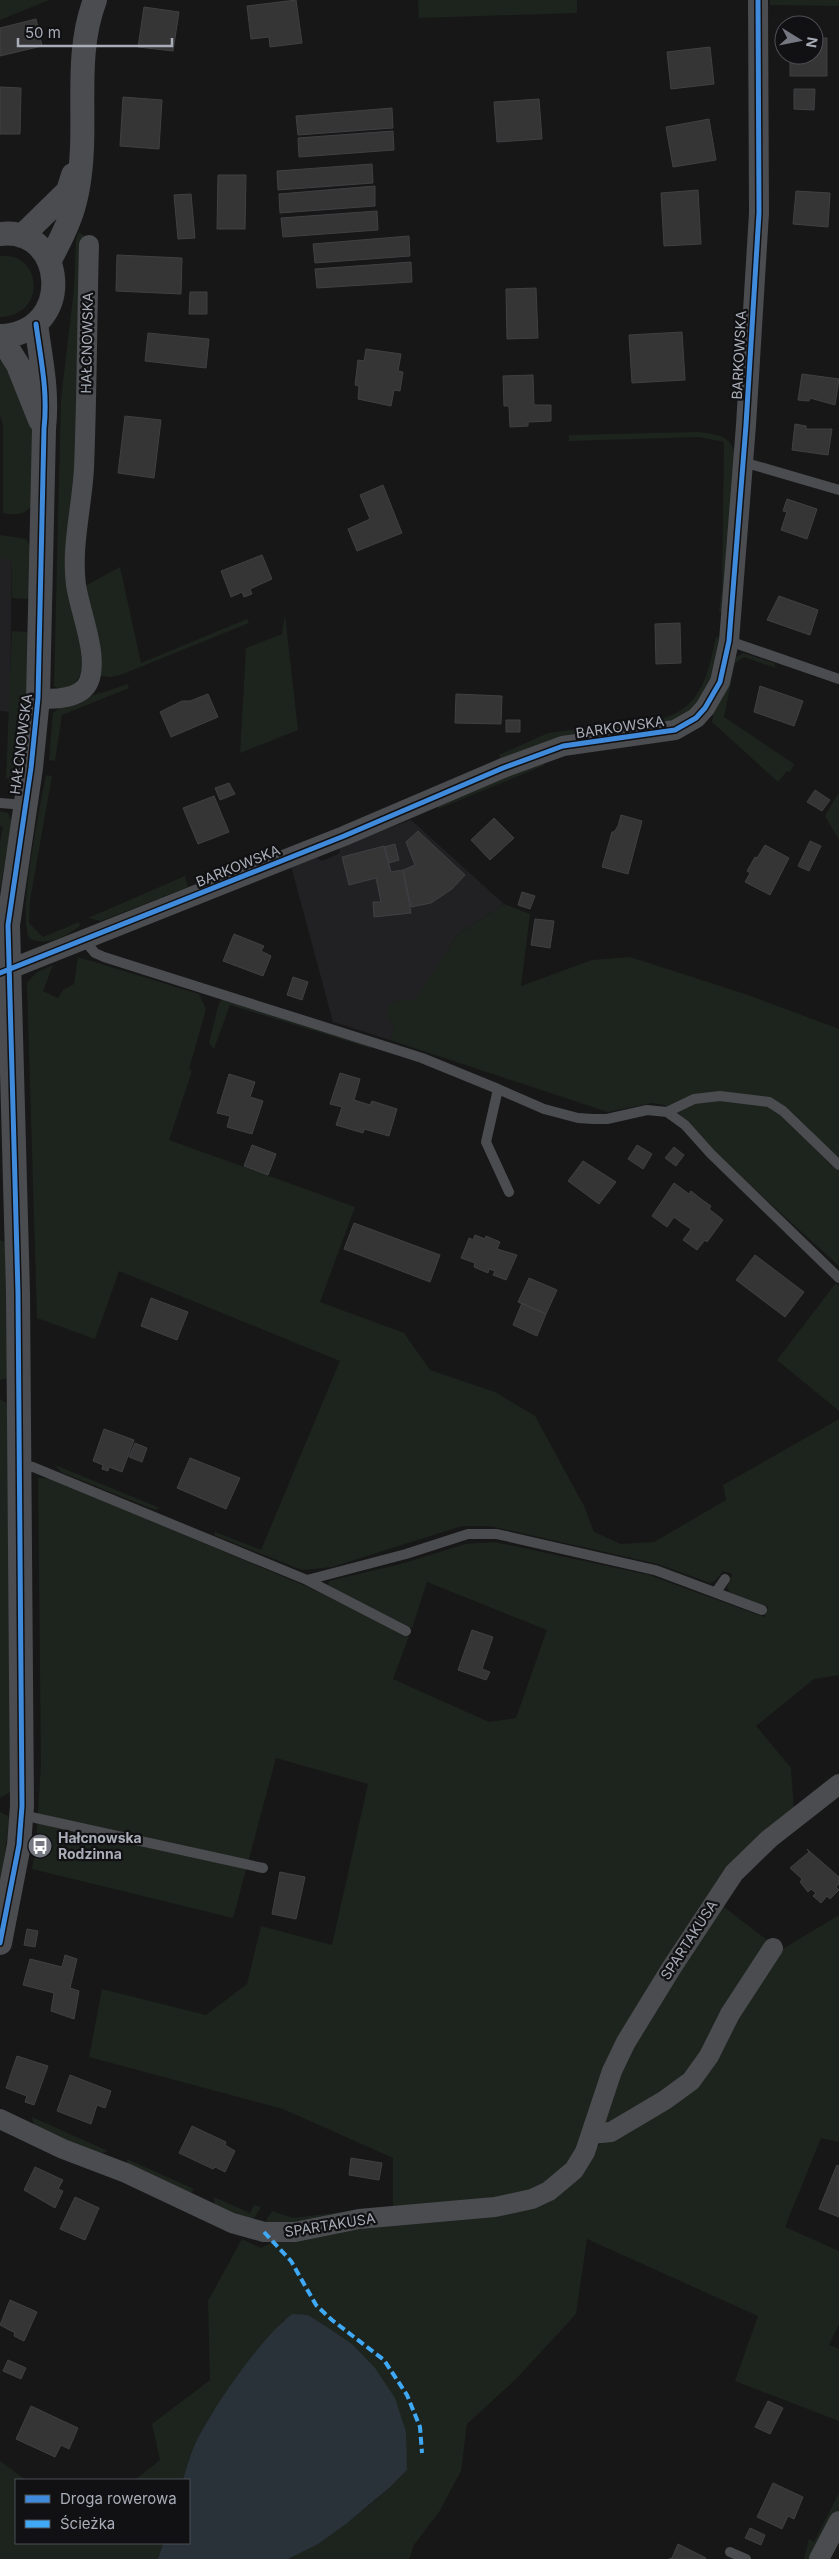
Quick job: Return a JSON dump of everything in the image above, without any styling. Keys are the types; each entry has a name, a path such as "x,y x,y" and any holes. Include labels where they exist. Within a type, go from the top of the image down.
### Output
{"street":[{"path":"50,262 70,217 76,193 82,150 84,59 87,31 95,0"},
{"name":"BARKOWSKA","path":"5,971 551,750 563,746 675,730 696,718 714,695 725,665 729,641 759,213 758,0"},
{"path":"11,235 68,191 82,150"},
{"path":"0,336 15,335 36,324 52,302 54,275 50,262 38,246 11,235"},
{"name":"HAŁCNOWSKA","path":"38,698 63,698 72,695 88,684 91,675 89,650 75,572 84,471 89,245"},
{"name":"HAŁCNOWSKA","path":"0,1943 16,1862 22,1815 20,1465 14,1118 5,971 9,908 25,805 38,698 44,429 47,404 46,381 36,324"},
{"name":"HAŁCNOWSKA","path":"0,336 18,365 44,429"},
{"name":"SPARTAKUSA","path":"0,2119 63,2149 126,2174 232,2223 255,2230 280,2234 360,2219 495,2207 532,2199 549,2191 574,2170 584,2152 609,2079 626,2042 729,1880 769,1838 839,1784"},
{"path":"591,2134 610,2132 665,2100 691,2081 709,2056 730,2014 773,1948"},
{"path":"819,2559 839,2521"}],"lane":[{"path":"743,462 839,490"},
{"path":"729,641 839,679"},
{"path":"0,803 25,805"},
{"path":"84,940 95,953 104,957 422,1058 544,1109 578,1118 607,1119 647,1110 666,1112 685,1125 710,1154 839,1278"},
{"path":"498,1089 486,1142 509,1192"},
{"path":"666,1112 694,1099 720,1096 769,1102 783,1111 839,1165"},
{"path":"20,1465 33,1467 307,1580 406,1631"},
{"path":"307,1580 468,1534 497,1534 655,1570 762,1610"},
{"path":"716,1592 725,1579"},
{"path":"22,1815 263,1868"},
{"path":"730,2552 746,2559"}],"shaded area":[{"path":"0,0 49,0 0,20"},
{"path":"418,0 577,0 577,13 419,18"},
{"path":"770,0 839,0 839,6 770,5"},
{"path":"79,232 85,236 80,645 83,671 73,686 59,689 54,686 61,399 74,289 76,239"},
{"path":"0,256 14,257 24,263 31,273 34,284 32,296 26,306 16,314 0,317"},
{"path":"0,350 32,421 34,440 32,505 26,511 19,514 3,513 3,426 0,415"},
{"path":"698,432 726,439 733,448 735,455 727,610 719,612 722,588 724,442 700,437 569,441 569,435"},
{"path":"0,535 26,539 31,548 30,597 27,599 12,598 12,560 0,558"},
{"path":"0,537 12,538 10,712 0,711"},
{"path":"120,567 141,663 247,619 249,623 123,674 111,677 100,676 102,668 85,586"},
{"path":"285,615 298,730 240,753 246,648 282,634"},
{"path":"12,631 27,632 29,634 29,693 18,788 9,789 9,779 6,778"},
{"path":"716,637 723,638 708,685 695,705 675,722 502,761 499,755 548,733 664,718 677,713 687,705 702,686"},
{"path":"743,653 774,663 776,668 744,657 735,663 724,717 794,764 790,772 787,771 778,782 712,722 714,709 733,659"},
{"path":"127,684 129,688 62,715 55,761 49,760 53,713 79,700"},
{"path":"541,761 545,765 438,809 438,805"},
{"path":"46,775 52,776 30,900 29,923 43,937 79,922 80,926 62,937 50,941 37,941 30,939 26,927 26,909 31,860"},
{"path":"839,795 839,840 825,816"},
{"path":"0,811 8,813 12,822 0,890 0,842 3,827 0,826"},
{"path":"411,820 504,904 457,935 416,1000 396,1001 388,1017 395,1027 390,1040 333,1022 291,866 316,857 322,861 340,853 338,846"},
{"path":"185,876 188,887 101,921 88,918"},
{"path":"504,904 530,914 521,986 592,960 630,957 748,995 839,1029 839,1266 719,1157 679,1114 664,1105 652,1103 608,1112 390,1040 395,1027 388,1017 387,1007 396,1001 416,999 457,935"},
{"path":"78,957 199,994 206,1009 189,1069 192,1071 169,1140 355,1207 320,1302 404,1333 430,1370 495,1392 535,1416 584,1506 594,1532 621,1544 654,1542 726,1500 723,1485 839,1419 839,1675 814,1679 756,1726 791,1768 794,1812 716,1891 575,2159 530,2195 266,2226 265,2222 272,2211 293,2218 393,2206 393,2158 283,2109 89,2057 102,1989 206,2015 247,1984 261,1926 332,1945 368,1784 276,1758 233,1918 32,1869 36,1846 41,1765 38,1478 51,1479 308,1587 409,1636 393,1679 489,1722 516,1718 547,1630 427,1582 412,1628 328,1586 329,1581 401,1564 465,1544 495,1542 649,1575 764,1617 768,1607 729,1592 727,1587 732,1574 723,1571 715,1581 710,1583 658,1564 490,1526 462,1526 332,1567 302,1570 214,1535 215,1532 261,1550 340,1361 119,1271 95,1339 37,1318 27,983 37,972 53,965 43,991 58,998 63,990 74,984"},
{"path":"222,1000 370,1046 370,1048 230,1005 214,1049 209,1043 219,1003"},
{"path":"0,1240 5,1242 8,1378 0,1380"},
{"path":"836,1283 839,1286 839,1411 777,1360"},
{"path":"0,1399 8,1404 10,1792 0,1798"},
{"path":"55,1465 160,1508 155,1510 61,1472"},
{"path":"0,1812 8,1816 9,1820 0,1894"},
{"path":"720,1904 771,1943 697,2067 614,2125 602,2125 615,2073"},
{"path":"839,1915 839,2142 821,2138 785,2227 839,2251 839,2324 829,2345 839,2349 839,2421 735,2381 758,2316 587,2239 576,2314 517,2378 467,2424 461,2471 439,2512 414,2545 409,2559 288,2559 320,2541 351,2520 407,2470 352,2344 308,2315 283,2321 253,2356 197,2441 183,2479 136,2479 160,2460 152,2424 210,2380 208,2301 242,2239 261,2248 280,2238 532,2203 604,2141 667,2104 781,1950"},
{"path":"32,2117 108,2151 97,2155 35,2130"},
{"path":"127,2159 194,2189 192,2192 179,2193 127,2168"},
{"path":"214,2197 250,2213 254,2205 261,2207 255,2217 248,2221 215,2206"},
{"path":"292,2314 308,2315 352,2344 375,2368 395,2398 406,2432 407,2470 389,2488 346,2524 318,2544 288,2559 158,2559 163,2544 190,2544 190,2479 183,2479 197,2440 240,2372 279,2325"},
{"path":"0,2461 25,2479 15,2479 15,2544 163,2544 158,2559 0,2559"},
{"path":"839,2493 839,2510 817,2553 813,2559 804,2559 809,2539 814,2542"}],"building":[{"path":"296,0 302,43 270,47 269,37 251,39 247,6"},
{"path":"144,7 179,12 173,51 138,47"},
{"path":"36,19 42,46 0,56 0,28"},
{"path":"824,38 827,38 827,76 790,76 790,65 824,65"},
{"path":"710,47 714,84 671,89 667,52"},
{"path":"0,87 21,88 20,134 0,134"},
{"path":"794,89 815,89 814,110 794,109"},
{"path":"123,97 162,100 159,149 120,146"},
{"path":"539,99 542,139 497,142 494,102"},
{"path":"392,108 393,128 298,135 296,116"},
{"path":"709,119 716,160 673,167 666,127"},
{"path":"393,131 394,150 299,157 298,138"},
{"path":"372,164 373,183 278,190 277,171"},
{"path":"218,175 246,175 245,229 217,229"},
{"path":"375,186 375,206 280,213 279,194"},
{"path":"698,190 701,244 664,246 661,193"},
{"path":"796,191 830,193 828,227 793,224"},
{"path":"191,194 195,238 178,239 174,195"},
{"path":"377,211 378,230 283,237 281,218"},
{"path":"409,236 410,256 315,263 313,244"},
{"path":"117,255 182,258 181,294 116,291"},
{"path":"411,262 412,282 317,288 315,269"},
{"path":"536,288 538,338 507,339 506,289"},
{"path":"190,292 207,292 207,314 189,314"},
{"path":"682,332 685,380 632,383 629,335"},
{"path":"148,333 209,339 206,368 145,361"},
{"path":"366,349 401,354 398,371 403,372 400,391 394,390 391,406 358,399 359,386 355,385 358,360 364,361"},
{"path":"802,374 839,379 835,405 810,398 809,401 798,400"},
{"path":"533,375 534,405 551,405 551,421 528,422 528,426 510,427 509,406 504,406 503,376"},
{"path":"125,416 161,420 154,478 118,473"},
{"path":"795,424 806,426 806,429 832,429 828,455 792,450"},
{"path":"383,485 402,533 357,551 348,529 370,519 360,495"},
{"path":"787,499 817,509 807,539 781,530 787,512 783,511"},
{"path":"262,555 272,579 250,589 252,594 244,597 242,592 231,597 221,571"},
{"path":"779,596 818,610 810,635 767,620"},
{"path":"680,623 681,663 656,664 655,624"},
{"path":"760,686 803,701 794,726 754,712"},
{"path":"208,694 218,717 171,737 160,712 182,701 190,701"},
{"path":"456,694 502,696 501,724 455,723"},
{"path":"506,720 520,720 520,732 506,732"},
{"path":"229,783 235,794 220,800 215,788"},
{"path":"815,790 830,800 822,811 807,802"},
{"path":"214,796 229,832 198,844 183,808"},
{"path":"621,815 642,821 628,874 602,867 612,832 618,826"},
{"path":"494,818 514,838 490,860 471,840"},
{"path":"418,831 465,875 452,889 431,903 411,907 403,870 415,865 406,842"},
{"path":"810,841 821,846 809,871 798,866"},
{"path":"395,844 399,860 389,863 384,847"},
{"path":"765,845 789,858 770,895 745,882 750,873 747,871"},
{"path":"384,846 391,872 403,870 411,913 374,917 373,902 381,902 376,878 349,885 342,857"},
{"path":"522,892 535,896 530,909 518,905"},
{"path":"535,919 554,921 550,948 531,945"},
{"path":"234,934 264,946 261,951 271,956 263,976 223,961"},
{"path":"293,977 308,982 302,1000 287,995"},
{"path":"340,1073 360,1079 354,1100 370,1105 372,1101 397,1109 389,1136 364,1129 363,1133 336,1125 342,1107 330,1104"},
{"path":"229,1074 255,1082 250,1097 263,1101 252,1134 227,1127 230,1116 217,1113"},
{"path":"252,1145 276,1154 268,1175 244,1166"},
{"path":"637,1145 652,1154 643,1169 628,1159"},
{"path":"674,1147 684,1155 676,1166 665,1158"},
{"path":"583,1161 616,1182 599,1204 568,1181"},
{"path":"674,1183 689,1194 691,1191 711,1206 709,1209 723,1220 707,1242 705,1240 697,1250 683,1240 691,1229 674,1217 667,1227 652,1216"},
{"path":"354,1223 440,1255 430,1282 344,1249"},
{"path":"475,1235 485,1239 486,1236 500,1242 497,1249 517,1255 506,1280 493,1275 495,1271 489,1269 488,1273 474,1267 475,1263 461,1258 469,1238 473,1240"},
{"path":"755,1255 804,1292 785,1317 736,1280"},
{"path":"529,1278 557,1290 546,1314 518,1302"},
{"path":"151,1298 188,1312 177,1340 141,1326"},
{"path":"522,1303 546,1314 537,1336 513,1325"},
{"path":"104,1429 134,1440 122,1472 109,1467 108,1471 102,1469 103,1465 93,1461"},
{"path":"135,1443 147,1448 142,1462 129,1457"},
{"path":"190,1458 240,1478 226,1509 177,1488"},
{"path":"472,1630 493,1637 482,1669 490,1672 486,1680 458,1670"},
{"path":"807,1849 839,1877 839,1884 836,1887 839,1890 830,1899 827,1896 821,1903 813,1896 816,1893 811,1889 808,1892 800,1882 802,1879 790,1868 809,1852"},
{"path":"280,1872 305,1877 296,1919 272,1914"},
{"path":"27,1929 38,1931 35,1947 24,1945"},
{"path":"65,1955 77,1959 70,1988 79,1991 74,2019 51,2011 54,1993 23,1985 30,1959 62,1967"},
{"path":"17,2056 48,2066 34,2105 25,2102 27,2096 6,2088"},
{"path":"70,2075 111,2091 105,2108 97,2105 91,2124 57,2111"},
{"path":"192,2126 226,2142 225,2145 235,2151 225,2172 215,2167 213,2169 179,2153"},
{"path":"351,2158 382,2163 379,2180 349,2175"},
{"path":"837,2165 839,2166 839,2217 819,2209"},
{"path":"35,2167 63,2180 58,2189 63,2191 55,2208 24,2190"},
{"path":"75,2197 99,2208 85,2240 60,2229"},
{"path":"10,2300 37,2312 24,2341 14,2336 15,2333 0,2325"},
{"path":"8,2360 26,2368 21,2379 3,2371"},
{"path":"768,2401 783,2408 770,2434 755,2427"},
{"path":"31,2406 78,2428 69,2449 61,2445 55,2457 16,2439"},
{"path":"773,2483 803,2497 794,2519 788,2516 782,2529 757,2517"},
{"path":"750,2528 765,2535 761,2545 745,2538"},
{"path":"678,2544 706,2558 669,2559 672,2558"}],"marked path":[{"path":"264,2232 291,2261 316,2305 332,2320 384,2360 407,2395 420,2427 422,2453"}],"cycle path":[{"path":"0,973 344,836 503,768 563,746 675,730 696,718 705,708 720,682 729,641 746,425 759,213 758,0"},
{"path":"0,1943 19,1845 22,1806 18,1293 8,925 31,768 38,698 45,402 36,324"}],"place":[{"name":"Hałcnowska Rodzinna","path":"40,1846"}]}
